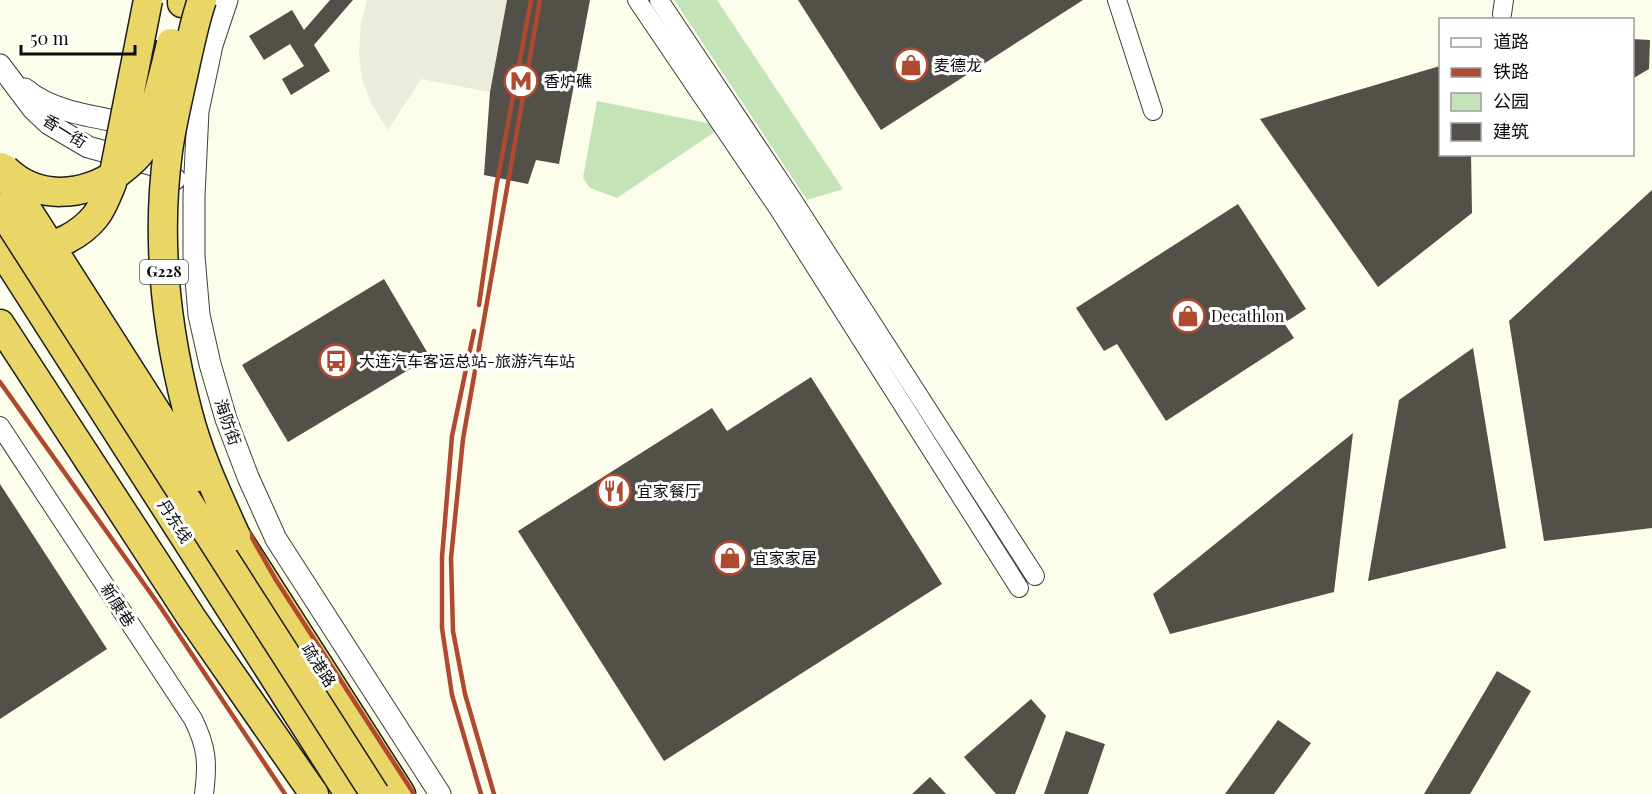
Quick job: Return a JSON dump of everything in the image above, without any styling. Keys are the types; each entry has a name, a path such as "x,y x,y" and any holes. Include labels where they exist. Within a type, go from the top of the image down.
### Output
{"highway":[{"path":"0,235 26,246 38,248 53,245 83,228 95,217 112,183 148,0"},
{"path":"0,166 25,185 60,192 78,191 95,186 129,165 141,151 148,137 182,0"},
{"name":"G228","path":"202,0 168,152 163,213 164,279 173,344 188,415 208,474 236,536"},
{"path":"0,166 236,536"},
{"path":"0,208 375,794"},
{"name":"丹东线","path":"0,248 349,794"},
{"path":"0,280 314,794"},
{"path":"0,324 201,611 298,740 327,794"},
{"name":"疏港路","path":"236,536 401,794"}],"street":[{"name":"海防街","path":"226,0 212,45 198,111 194,196 194,256 199,315 226,419 253,488 276,538 440,794"},
{"path":"637,0 783,216 1019,588"},
{"path":"659,0 797,207 1035,576"},
{"path":"1117,0 1154,111"},
{"name":"香一街","path":"3,69 35,97 65,110 160,130 198,111"},
{"name":"香一街","path":"3,69 33,109 49,124 88,147 160,167 194,196"},
{"name":"新康巷","path":"0,426 193,719 207,754 204,794"}],"green space":[{"path":"674,0 717,0 843,189 807,200"},
{"path":"597,101 712,124 716,131 617,198 590,188 583,178"}],"shaded area":[{"path":"367,0 507,0 490,92 421,79 388,130 371,103 362,80 359,54 361,23"}],"building":[{"path":"330,0 353,0 314,45 330,71 291,95 282,79 304,66 290,44 264,60 249,36 292,10 304,30"},
{"path":"507,0 590,0 559,164 536,160 528,184 484,175 490,92"},
{"name":"麦德龙","path":"798,0 1083,0 881,130"},
{"path":"1634,39 1650,40 1649,69 1634,78"},
{"path":"1439,66 1439,156 1471,156 1472,213 1378,287 1260,119"},
{"path":"1652,190 1652,528 1544,541 1509,321"},
{"name":"Decathlon","path":"1238,204 1306,309 1284,323 1294,338 1166,421 1117,344 1104,351 1076,308"},
{"name":"大连汽车客运总站-旅游汽车站","path":"384,279 430,357 288,442 242,365"},
{"path":"1473,348 1506,548 1368,581 1399,400"},
{"name":"宜家家居","path":"811,377 942,584 664,761 518,531 712,408 727,431"},
{"path":"1353,433 1334,592 1170,634 1153,594"},
{"path":"0,484 107,649 0,719"},
{"path":"1497,671 1531,691 1470,794 1424,794"},
{"path":"1031,699 1046,716 1015,794 996,794 964,757"},
{"path":"1278,720 1311,743 1274,794 1225,794"},
{"path":"1066,731 1105,744 1088,794 1044,794"},
{"path":"930,777 946,794 912,794"}],"railway":[{"path":"197,0 173,79 164,127 163,147 171,287 185,365 195,403 222,477 252,538 276,580 414,794"},
{"path":"479,305 496,188 531,0"},
{"path":"494,794 465,694 453,631 451,558 463,439 540,0"},
{"path":"474,331 452,436 442,557 442,628 452,695 481,794"},
{"path":"0,382 159,605 285,794"}],"place":[{"name":"麦德龙","path":"911,65"},
{"name":"香炉礁","path":"521,81"},
{"name":"Decathlon","path":"1188,316"},
{"name":"大连汽车客运总站-旅游汽车站","path":"336,361"},
{"name":"宜家餐厅","path":"614,491"},
{"name":"宜家家居","path":"730,558"}]}
